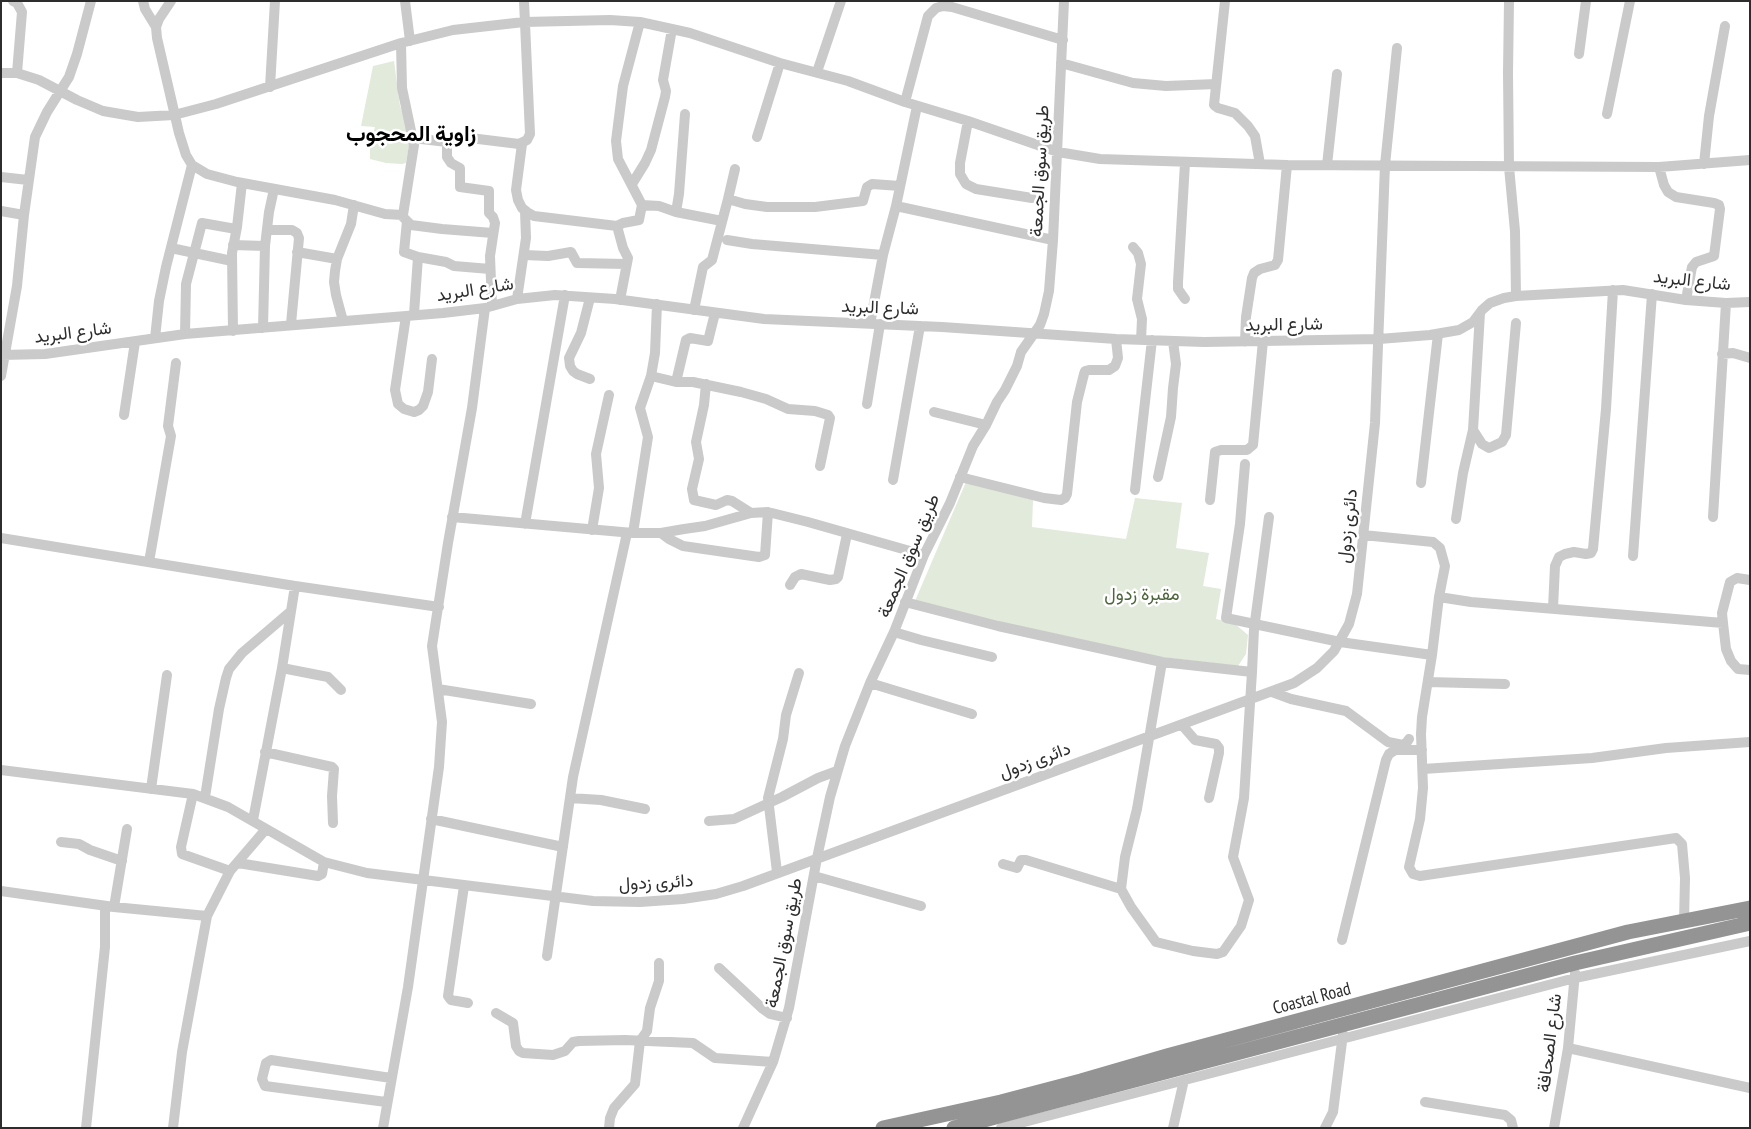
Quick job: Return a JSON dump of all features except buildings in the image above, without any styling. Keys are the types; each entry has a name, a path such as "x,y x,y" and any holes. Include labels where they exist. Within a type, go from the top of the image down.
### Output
{"highway":[{"name":"Coastal Road","path":"884,1128 1001,1118 1628,932 1750,908"},
{"name":"Coastal Road","path":"954,1128 1001,1118 1170,1069 1342,1032 1576,962 1750,923"}],"street":[{"path":"13,1 17,3 22,12 17,73"},
{"path":"1,376 21,254 28,180 35,138 47,112 62,91 69,77 91,1"},
{"path":"143,1 156,27 174,115 184,149 192,165 207,174 242,183 335,200 404,218 411,225 493,233"},
{"path":"156,27 171,1"},
{"path":"270,87 275,1"},
{"path":"405,1 406,42 402,88 413,138 414,153 404,212 404,252 418,257 446,262 454,266 490,269"},
{"path":"524,1 530,134 522,144 516,190 518,200 525,211 534,216 617,226 640,220 642,206 618,159 616,141 623,86 640,22"},
{"path":"817,72 841,1"},
{"name":"طريق سوق الجمعة","path":"745,1126 773,1062 787,1018 817,858 837,771 845,746 870,683 894,632 924,555 950,503 973,446 986,426 1021,352 1040,325 1047,304 1058,152 1064,1"},
{"path":"1225,1 1214,102 1215,106 1235,113 1248,126 1254,136 1260,164"},
{"path":"1510,1 1508,73 1509,167 1514,231 1516,296"},
{"path":"1579,54 1586,1"},
{"path":"1607,114 1630,1"},
{"path":"905,102 928,16 936,8 943,6 952,7 1063,40"},
{"path":"1,73 17,73 39,80 91,106 116,114 138,118 174,115 270,87 406,42 452,30 524,22 610,20 640,22 690,33 780,63 817,72 1058,152 1100,159 1287,165 1509,167 1659,167 1750,160"},
{"path":"1704,164 1709,116 1725,26"},
{"path":"632,184 651,150 665,97 666,91 663,80 672,29"},
{"name":"دائرى زدول","path":"1,770 194,794 228,807 253,820 299,850 324,862 367,873 593,901 640,902 683,900 728,890 1294,683 1308,675 1326,660 1340,642 1349,624 1355,604 1375,423 1385,165 1397,48"},
{"path":"757,137 780,63"},
{"path":"1061,63 1133,83 1166,86 1216,84"},
{"path":"1327,165 1334,87 1337,74"},
{"path":"867,404 883,255 896,206 917,106"},
{"path":"676,212 685,114"},
{"path":"968,121 960,163 960,174 966,184 976,189 1032,198"},
{"path":"413,138 447,142 454,136 522,144"},
{"path":"383,1128 386,1102 408,987 424,880 441,742 442,722 432,646 452,517 489,307 494,220 488,211 489,191 460,188 460,168 451,163 447,157 447,142"},
{"path":"1185,163 1178,282 1178,290 1185,299"},
{"path":"155,338 159,301 192,165"},
{"path":"1245,342 1246,317 1254,273 1260,269 1275,265 1278,260 1287,165"},
{"path":"1659,167 1664,185 1668,192 1676,198 1714,203 1719,205 1720,209 1714,256 1696,262 1692,266 1686,300"},
{"path":"694,310 703,266 712,260 735,170"},
{"path":"1,177 28,180"},
{"path":"233,331 232,261 242,183"},
{"path":"728,199 767,207 816,207 863,201 867,187 872,184 900,186"},
{"path":"263,328 265,246 274,189"},
{"path":"343,321 338,307 334,282 337,259 351,224 354,205"},
{"path":"642,206 659,206 676,212 722,221"},
{"path":"896,206 1053,240"},
{"path":"1,211 24,215"},
{"path":"517,299 526,238 525,211"},
{"path":"185,334 186,284 203,222 236,229"},
{"path":"617,226 628,258 620,300"},
{"path":"267,230 295,231 299,238 291,324"},
{"path":"727,240 752,244 883,255"},
{"path":"233,245 265,246"},
{"path":"1133,247 1138,253 1141,264 1137,291 1142,319 1141,340"},
{"path":"171,248 232,261"},
{"path":"297,252 337,259"},
{"path":"524,256 548,256 571,252 577,262 626,264"},
{"path":"418,257 410,315 395,390 398,404 404,409 414,412 423,406 428,392 432,359"},
{"path":"1554,608 1556,566 1559,557 1574,552 1591,553 1593,549 1606,409 1612,290"},
{"name":"شارع البريد","path":"4,355 45,354 185,334 489,307 517,299 565,295 657,304 764,319 920,326 1116,339 1245,342 1379,339 1438,334 1459,330 1473,322 1486,306 1496,300 1516,296 1633,290 1686,300 1726,303 1750,302"},
{"path":"1633,556 1652,294"},
{"path":"526,524 565,295"},
{"path":"590,298 581,333 569,358 573,371 590,379"},
{"path":"1713,517 1726,303"},
{"path":"547,956 570,798 630,533 648,437 640,408 651,376 655,353 657,304"},
{"path":"676,382 686,340 690,338 708,341 715,313"},
{"path":"1456,519 1463,473 1473,430 1480,313"},
{"path":"1473,430 1482,444 1489,448 1502,442 1506,435 1516,323"},
{"path":"893,480 920,326"},
{"path":"1421,483 1438,334"},
{"path":"960,477 1044,498 1061,500 1065,498 1076,410 1084,374 1085,371 1109,370 1115,366 1118,358 1116,339"},
{"path":"1135,490 1152,340"},
{"path":"1158,477 1172,416 1176,364 1173,341"},
{"path":"1210,500 1215,452 1222,450 1247,450 1253,445 1263,341"},
{"path":"124,415 135,342"},
{"path":"1722,354 1733,353 1750,358"},
{"path":"149,562 171,436 168,429 176,363"},
{"path":"651,376 676,382 706,384 766,399 788,409 815,411 828,415 830,418 820,466"},
{"path":"706,384 704,405 696,442 699,458 692,490 694,500 716,505 727,500 738,504 751,513"},
{"path":"592,530 599,488 596,454 609,395"},
{"path":"934,412 986,426"},
{"path":"1246,464 1240,524 1226,618 1340,642 1432,655"},
{"path":"452,517 630,533 661,533 705,526 751,513 768,512 924,555"},
{"path":"661,533 683,546 759,557 765,555 768,512"},
{"path":"1162,662 1121,888 1131,907 1156,942 1181,949 1217,954 1223,952 1239,929 1249,900 1233,857 1245,782 1252,672 1251,661 1269,517"},
{"path":"790,585 795,577 801,574 830,580 836,579 847,534"},
{"path":"1363,535 1433,542 1440,548 1445,566 1422,717 1423,769 1420,818 1410,867 1411,872 1416,876 1676,838 1682,844 1685,878 1684,922"},
{"path":"1,538 295,586 439,607"},
{"path":"1750,580 1737,578 1730,582 1722,613 1726,649 1731,661 1738,669 1750,670"},
{"path":"253,820 282,668 295,586"},
{"path":"1439,597 1471,602 1723,623"},
{"path":"906,602 1008,628 1162,662 1252,672"},
{"path":"205,798 219,709 229,669 242,653 290,612"},
{"path":"894,632 992,657"},
{"path":"282,668 328,677 340,690"},
{"path":"777,872 768,804 770,787 783,739 784,723 799,673"},
{"path":"151,789 167,675"},
{"path":"1428,682 1505,684"},
{"path":"870,683 972,714"},
{"path":"438,689 531,704"},
{"path":"1272,692 1291,699 1346,711 1388,742 1403,745 1409,739"},
{"path":"1182,725 1196,740 1216,744 1219,748 1209,798"},
{"path":"1423,769 1592,758 1666,748 1750,742"},
{"path":"1342,940 1386,760 1394,750 1422,750"},
{"path":"265,752 332,767 334,772 332,796 333,823"},
{"path":"709,821 734,818 768,804 818,778 837,771"},
{"path":"194,794 181,847 184,856 234,867 318,876 322,874 324,862"},
{"path":"570,798 600,800 645,809"},
{"path":"431,819 563,847"},
{"path":"86,1128 110,906 122,861 127,829"},
{"path":"173,1128 182,1052 207,916 234,867 266,829"},
{"path":"61,842 79,844 90,850 122,861"},
{"path":"1003,864 1017,868 1021,860 1026,860 1121,888"},
{"path":"814,876 921,906"},
{"path":"464,886 448,996 451,1000 468,1003"},
{"path":"1,891 110,906 207,916"},
{"path":"1001,1118 1184,1080 1342,1032 1575,978 1750,941"},
{"name":"شارع الصحافة","path":"1554,1128 1568,1048 1576,962"},
{"path":"609,1128 614,1108 635,1084 640,1041 647,1031 650,1008 659,981 659,963"},
{"path":"719,968 763,1010 770,1014 787,1018"},
{"path":"496,1013 513,1023 516,1046 523,1053 554,1055 566,1050 573,1042 579,1040 640,1041 693,1043 715,1058 773,1062"},
{"path":"1325,1128 1333,1112 1342,1032"},
{"path":"1568,1048 1750,1088"},
{"path":"386,1102 266,1086 262,1080 266,1063 271,1060 391,1078"},
{"path":"1173,1128 1184,1080"},
{"path":"1426,1102 1505,1114 1511,1120 1513,1128"}],"green space":[{"path":"394,61 400,106 411,135 406,163 402,164 370,159 370,144 375,127 361,126 373,66"},
{"name":"مقبرة زدول","path":"966,482 1033,500 1032,527 1126,539 1135,498 1182,503 1176,548 1209,553 1203,586 1221,589 1216,619 1234,623 1248,635 1246,654 1238,666 1144,655 1090,644 915,601"}],"district":[{"name":"زاوية المحجوب","path":"411,135"}]}
